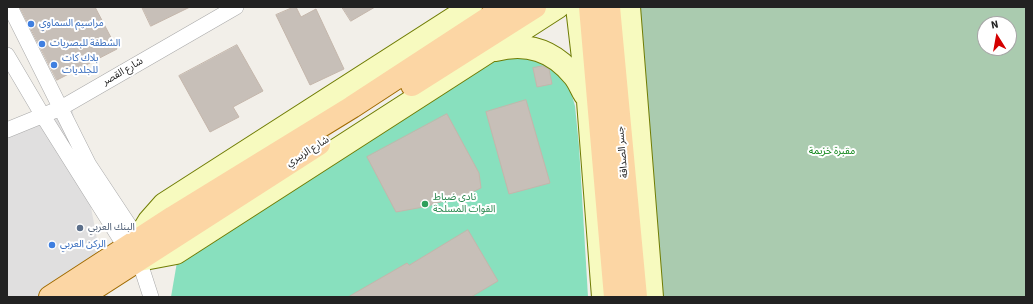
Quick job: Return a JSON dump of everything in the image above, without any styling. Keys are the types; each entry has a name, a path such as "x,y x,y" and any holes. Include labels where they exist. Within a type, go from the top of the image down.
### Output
{"main road":[{"path":"471,7 164,204 149,221 134,249 176,253 558,7"},
{"name":"شارع الزبيري","path":"50,297 77,289 134,249 505,7"},
{"name":"شارع الزبيري","path":"134,249 535,7"},
{"path":"577,7 588,101 603,297"},
{"name":"جسر الصداقة","path":"590,7 615,297"},
{"name":"جسر الصداقة","path":"610,7 636,297"},
{"path":"629,7 652,297"},
{"path":"490,51 508,47 527,46 546,53 562,63 575,77 588,101"},
{"name":"شارع الزبيري","path":"37,297 77,289"}],"street":[{"path":"10,7 89,165 134,249 151,297"},
{"name":"شارع القصر","path":"7,130 61,108 234,8"},
{"path":"7,55 43,116 134,249"}],"shaded area":[{"path":"71,102 108,297 7,297 7,130"}],"green space":[{"name":"مقبرة خزيمة","path":"640,7 1026,7 1026,297 657,297 639,11"},
{"name":"نادي ضباط القوات المسلحة","path":"510,52 533,53 567,78 575,106 579,146 588,297 171,297 177,262 463,78"}],"building":[{"path":"20,7 95,7 117,49 57,80"},
{"path":"142,7 190,7 151,26"},
{"path":"296,7 301,17 316,9 344,69 310,85 276,15"},
{"path":"342,7 375,7 351,21"},
{"path":"237,45 263,91 233,107 239,117 210,132 179,76"},
{"path":"543,66 549,69 552,84 537,87 533,68"},
{"path":"526,100 550,183 509,194 486,112"},
{"path":"447,114 479,173 481,188 457,199 396,212 367,157"},
{"path":"468,230 498,281 471,297 348,297 407,263 409,265"}],"place":[{"name":"مراسيم السماوي","path":"31,24"},
{"name":"الشطفة للبصريات","path":"42,44"},
{"name":"بلاك كات للجلديات","path":"54,65"},
{"name":"نادي ضباط القوات المسلحة","path":"425,204"},
{"name":"البنك العربي","path":"80,228"},
{"name":"الركن العربي","path":"52,245"}]}
